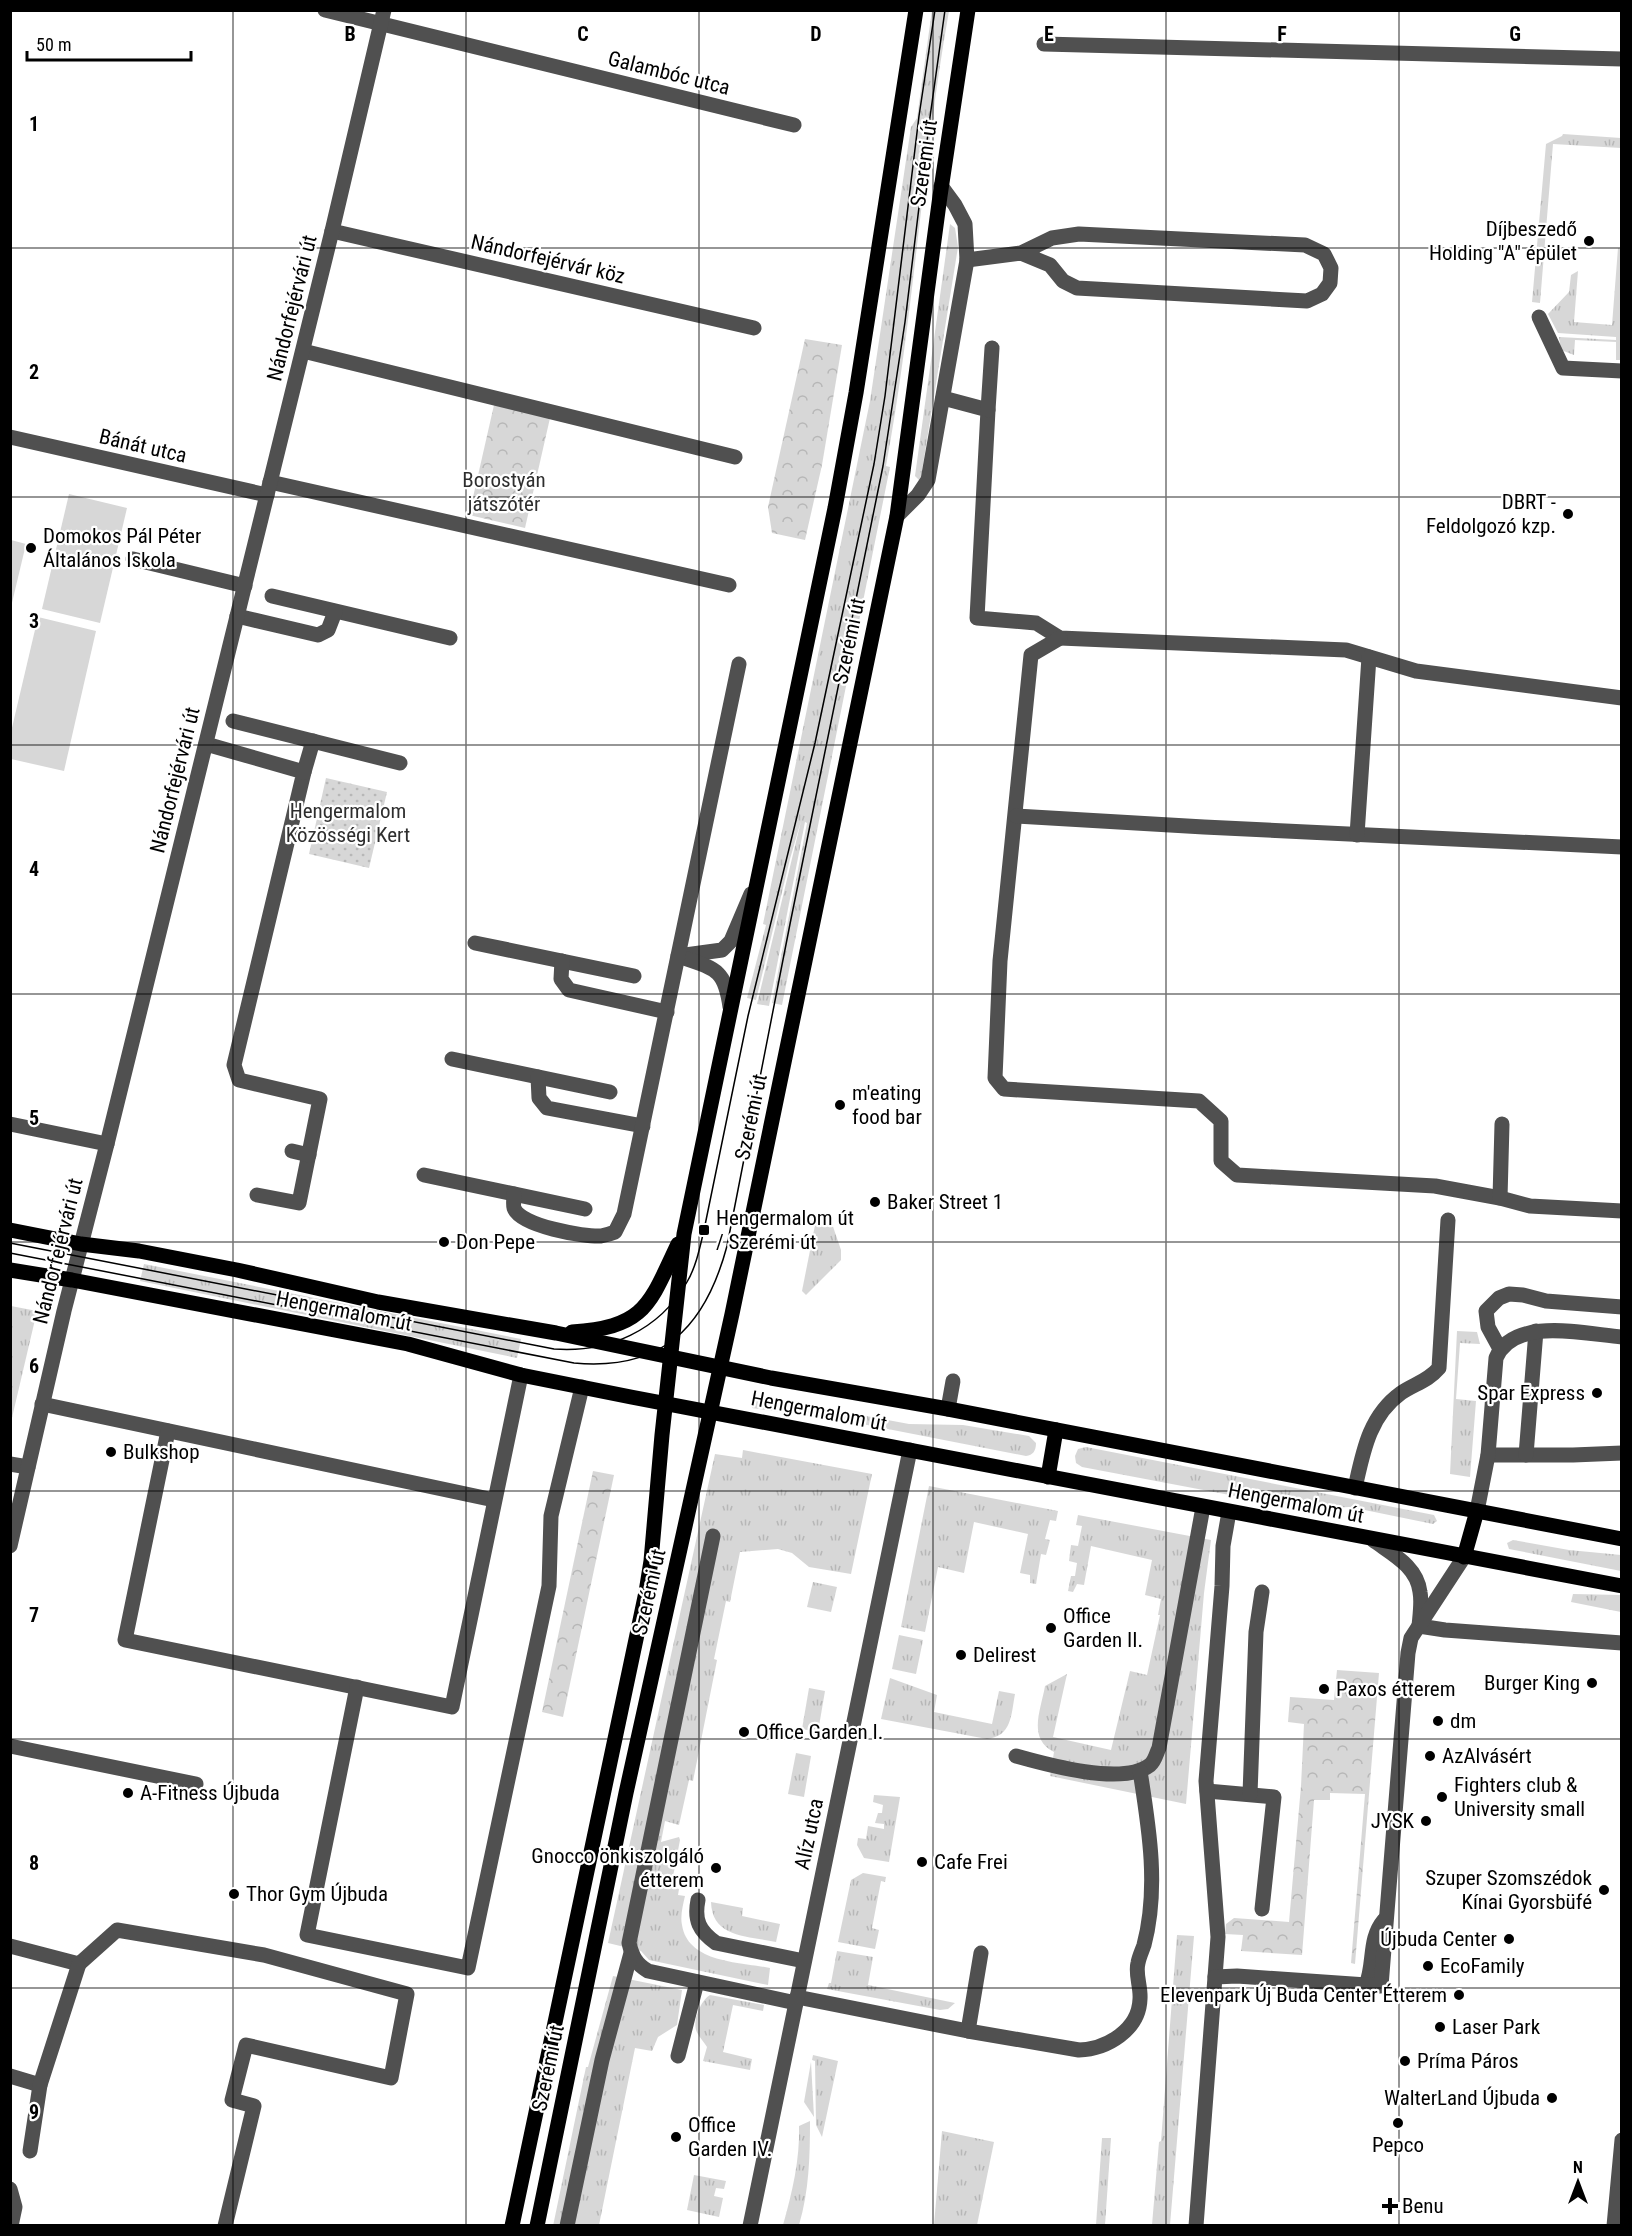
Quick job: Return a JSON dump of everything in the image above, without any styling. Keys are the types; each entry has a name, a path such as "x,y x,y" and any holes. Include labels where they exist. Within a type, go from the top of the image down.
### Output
{"main road":[{"name":"Szerémi út","path":"512,2226 646,1592 684,1234 835,508 856,393 916,10"},
{"name":"Szerémi út","path":"537,2226 624,1805 720,1367 897,516 968,10"},
{"name":"Hengermalom út","path":"10,1230 81,1244 139,1251 237,1270 378,1302 556,1333 720,1367 1622,1539"},
{"path":"556,1333 616,1326 636,1315 653,1296 684,1234"},
{"name":"Hengermalom út","path":"10,1270 408,1344 521,1375 582,1387 1622,1586"},
{"path":"1048,1477 1056,1430"},
{"path":"1464,1557 1477,1511"}],"street":[{"name":"Galambóc utca","path":"325,10 382,17 794,125"},
{"name":"Nándorfejérvári út","path":"10,1546 72,1280 303,351 382,17"},
{"path":"1044,44 1622,59"},
{"path":"897,516 918,495 928,480 967,260 965,224 955,204 942,186"},
{"name":"Nándorfejérvár köz","path":"332,231 754,328"},
{"path":"967,260 1021,254 1052,238 1079,234 1305,246 1324,254 1331,268 1330,283 1323,294 1307,301 1077,288 1063,281 1050,265 1021,254"},
{"path":"1539,317 1563,368 1622,371"},
{"path":"992,348 977,618 1036,623 1060,638 1346,650 1416,671 1622,698"},
{"path":"303,351 735,457"},
{"path":"943,398 988,410"},
{"name":"Bánát utca","path":"10,437 269,488 729,585"},
{"path":"134,559 245,586"},
{"path":"272,596 450,638"},
{"path":"237,616 318,635 328,630 335,612"},
{"path":"1060,638 1031,655 1000,961 994,1078 1004,1089 1199,1101 1221,1121 1221,1161 1237,1175 1435,1186 1530,1206 1622,1211"},
{"path":"1357,834 1370,657"},
{"path":"514,1194 514,1208 522,1218 536,1225 592,1236 604,1236 615,1232 624,1214 739,664"},
{"path":"233,721 400,763"},
{"path":"257,1195 299,1203 320,1099 239,1080 234,1065 313,741"},
{"path":"206,744 304,772"},
{"path":"1016,816 1622,847"},
{"path":"678,956 722,950 731,941 760,872"},
{"path":"475,943 634,976"},
{"path":"678,956 707,966 719,973 727,985 731,1012"},
{"path":"562,961 561,979 569,990 667,1012"},
{"path":"452,1059 610,1092"},
{"path":"538,1077 539,1098 548,1108 643,1126"},
{"path":"10,1124 107,1144"},
{"path":"1500,1198 1502,1125"},
{"path":"292,1151 309,1155"},
{"path":"424,1175 585,1209"},
{"path":"1355,1488 1370,1430 1380,1412 1402,1392 1428,1379 1439,1368 1448,1220"},
{"path":"1500,1349 1488,1327 1486,1311 1509,1294 1546,1301 1622,1307"},
{"path":"1477,1511 1488,1455 1496,1358 1500,1349 1516,1338 1545,1330 1622,1337"},
{"path":"1526,1455 1536,1331"},
{"path":"168,1431 125,1640 452,1707 521,1375"},
{"path":"948,1409 953,1381"},
{"path":"357,1687 307,1935 468,1968 549,1586 551,1516 582,1387"},
{"path":"42,1404 494,1500"},
{"name":"Alíz utca","path":"750,2226 909,1450"},
{"path":"1488,1455 1622,1452"},
{"path":"10,1464 28,1467"},
{"path":"1016,1756 1082,1771 1121,1774 1140,1771 1153,1763 1159,1748 1203,1507"},
{"path":"1196,2226 1218,1937 1206,1781 1222,1586 1223,1546 1229,1512"},
{"path":"713,1536 631,1925 629,1943 631,1953 639,1966 648,1971 968,2031 1079,2050 1092,2050 1114,2041 1131,2025 1140,2003 1137,1965 1144,1944 1149,1915 1152,1866 1150,1831 1140,1771"},
{"path":"1373,1540 1410,1567 1416,1578 1420,1592 1419,1626"},
{"path":"1215,1977 1237,1976 1373,1985 1370,1976 1372,1946 1377,1929 1387,1917 1411,1638 1464,1557"},
{"path":"1250,1794 1256,1632 1262,1592"},
{"path":"1419,1626 1445,1630 1619,1642"},
{"path":"10,1746 196,1784"},
{"path":"1207,1791 1274,1797 1262,1909"},
{"path":"698,1900 696,1913 699,1926 716,1943 804,1961"},
{"path":"30,2151 40,2085 79,1964 117,1930 264,1955 407,1994 391,2078 246,2045 232,2100 254,2106 225,2226"},
{"path":"10,1946 79,1964"},
{"path":"567,2226 602,2060 631,1953"},
{"path":"968,2031 981,1953"},
{"path":"678,2056 697,1982"},
{"path":"10,2076 40,2085"},
{"path":"1614,2226 1622,2140"},
{"path":"10,2189 15,2207 11,2226"}],"green space":[{"path":"932,10 949,11 932,125 904,352 886,466 890,467 782,1005 772,1003 807,823 805,822 769,1006 757,1004 801,821 756,1000 747,998 766,925 763,924 870,401 911,127 917,118"},
{"path":"1563,134 1621,138 1621,148 1553,144 1540,303 1532,302 1546,144"},
{"path":"950,224 955,228 958,247 919,480 915,476"},
{"path":"1618,248 1621,249 1621,360 1616,360 1616,342 1575,340 1574,355 1561,350 1559,337 1616,340 1616,337 1558,333 1548,314 1569,292 1571,275 1578,271 1574,322 1612,325"},
{"path":"805,339 842,345 822,465 805,540 772,533 768,507"},
{"name":"Borostyán játszótér","path":"494,405 550,418 525,528 469,515"},
{"path":"69,494 127,508 100,623 42,609"},
{"path":"10,540 26,544 11,607"},
{"path":"38,617 96,631 64,771 11,759 11,732"},
{"name":"Hengermalom Közösségi Kert","path":"326,778 387,792 369,868 309,854"},
{"path":"828,1212 841,1250 841,1260 806,1295 802,1291 817,1215"},
{"path":"144,1264 521,1339 517,1358 140,1281"},
{"path":"10,1306 37,1311 11,1422"},
{"path":"1457,1331 1477,1332 1480,1344 1460,1343 1456,1399 1476,1401 1470,1477 1450,1474"},
{"path":"754,1395 909,1424 963,1425 1029,1436 1036,1443 1032,1454 1026,1456 852,1422 752,1408"},
{"path":"1086,1447 1434,1515 1437,1521 1433,1524 1350,1507 1303,1509 1082,1467 1076,1463 1075,1456 1078,1449"},
{"path":"743,1450 872,1474 851,1574 809,1567 792,1553 778,1549 740,1552 730,1602 726,1601 714,1659 717,1660 693,1781 689,1780 679,1825 665,1821 661,1842 679,1837 680,1840 671,1887 679,1889 678,1895 685,1896 681,1918 686,1938 705,1954 731,1962 770,1968 768,1985 649,1960 641,1951 608,1943 715,1454 742,1458"},
{"path":"593,1471 614,1475 563,1717 542,1712"},
{"path":"929,1486 1058,1511 1056,1521 1050,1520 1045,1539 1050,1540 1046,1555 1041,1554 1036,1584 1030,1583 1030,1575 1020,1573 1028,1534 974,1522 964,1573 938,1567 925,1632 901,1627"},
{"path":"1078,1515 1211,1540 1204,1593 1186,1804 1050,1776 1054,1752 1046,1746 1038,1731 1045,1686 1067,1674 1053,1737 1111,1750 1130,1671 1147,1675 1160,1615 1158,1615 1161,1599 1145,1595 1152,1560 1091,1546 1084,1585 1077,1584 1073,1592 1068,1591 1071,1576 1075,1576 1077,1563 1069,1561 1071,1545 1078,1546 1082,1526 1076,1525"},
{"path":"1513,1540 1569,1550 1621,1555 1621,1571 1509,1549 1507,1543"},
{"path":"813,1582 837,1587 831,1612 807,1607"},
{"path":"1573,1594 1621,1595 1621,1612 1571,1602"},
{"path":"899,1635 923,1640 916,1674 892,1669"},
{"path":"1337,1670 1379,1673 1355,1964 1351,1963 1365,1794 1330,1793 1330,1800 1314,1800 1302,1955 1241,1951 1243,1935 1225,1934 1226,1924 1234,1918 1289,1922 1304,1724 1288,1722 1290,1697 1334,1700"},
{"path":"890,1678 937,1695 934,1712 992,1724 999,1691 1015,1694 1009,1723 1001,1734 987,1739 881,1719"},
{"path":"809,1688 825,1691 818,1732 802,1729"},
{"path":"796,1753 811,1756 804,1797 788,1794"},
{"path":"874,1795 900,1797 889,1862 864,1858 857,1845 858,1838 866,1839 868,1826 884,1829 884,1824 875,1823 878,1813 882,1813 883,1805 873,1802"},
{"path":"863,1873 886,1877 885,1882 881,1881 872,1928 879,1930 875,1949 838,1942 851,1880"},
{"path":"711,1902 743,1908 742,1916 780,1924 776,1942 743,1936 725,1929 713,1914"},
{"path":"1177,1935 1194,1936 1170,2225 1152,2225 1159,2142 1161,2141"},
{"path":"837,1951 873,1957 868,1985 955,2003 948,2009 940,2010 827,1989 831,1983"},
{"path":"613,1976 682,1990 677,2025 658,2037 652,2051 635,2048 599,2225 553,2226 586,2067 588,2067"},
{"path":"710,1995 764,2005 763,2011 733,2005 723,2052 752,2059 750,2070 703,2061 707,2047 695,2026 701,2006"},
{"path":"813,2055 838,2061 822,2137 816,2125"},
{"path":"811,2062 814,2117 804,2102"},
{"path":"810,2121 808,2174 799,2225 783,2225 795,2176 799,2126"},
{"path":"942,2131 994,2142 977,2225 934,2225"},
{"path":"1102,2138 1111,2138 1105,2225 1096,2225"},
{"path":"694,2175 726,2181 724,2189 716,2188 714,2196 723,2198 719,2217 687,2210"}],"tram line":[{"path":"10,1243 554,1349 594,1347 630,1335 647,1326 675,1299 690,1276 701,1243 748,1016 815,743 874,464 885,396 919,116 935,10"},
{"path":"10,1253 574,1363 605,1364 632,1360 655,1351 675,1338 692,1321 706,1300 718,1275 727,1246 883,466 905,322 945,10"}],"place":[{"name":"Díjbeszedő Holding \"A\" épület","path":"1589,241"},
{"name":"DBRT - Feldolgozó kzp.","path":"1568,514"},
{"name":"Domokos Pál Péter Általános Iskola","path":"31,548"},
{"name":"m'eating food bar","path":"840,1105"},
{"name":"Baker Street 1","path":"875,1202"},
{"name":"Hengermalom út / Szerémi út","path":"704,1230"},
{"name":"Don Pepe","path":"444,1242"},
{"name":"Spar Express","path":"1597,1393"},
{"name":"Bulkshop","path":"111,1452"},
{"name":"Office Garden II.","path":"1051,1628"},
{"name":"Delirest","path":"961,1655"},
{"name":"Burger King","path":"1592,1683"},
{"name":"Paxos étterem","path":"1324,1689"},
{"name":"dm","path":"1438,1721"},
{"name":"Office Garden I.","path":"744,1732"},
{"name":"AzAlvásért","path":"1430,1756"},
{"name":"A-Fitness Újbuda","path":"128,1793"},
{"name":"Fighters club & University small","path":"1442,1797"},
{"name":"JYSK","path":"1426,1821"},
{"name":"Cafe Frei","path":"922,1862"},
{"name":"Gnocco önkiszolgáló étterem","path":"716,1868"},
{"name":"Szuper Szomszédok Kínai Gyorsbüfé","path":"1604,1890"},
{"name":"Thor Gym Újbuda","path":"234,1894"},
{"name":"Újbuda Center","path":"1509,1939"},
{"name":"EcoFamily","path":"1428,1966"},
{"name":"Elevenpark Új Buda Center Étterem","path":"1459,1995"},
{"name":"Laser Park","path":"1440,2027"},
{"name":"Príma Páros","path":"1405,2061"},
{"name":"WalterLand Újbuda","path":"1552,2098"},
{"name":"Pepco","path":"1398,2123"},
{"name":"Office Garden IV.","path":"676,2137"},
{"name":"Benu","path":"1390,2206"}]}
